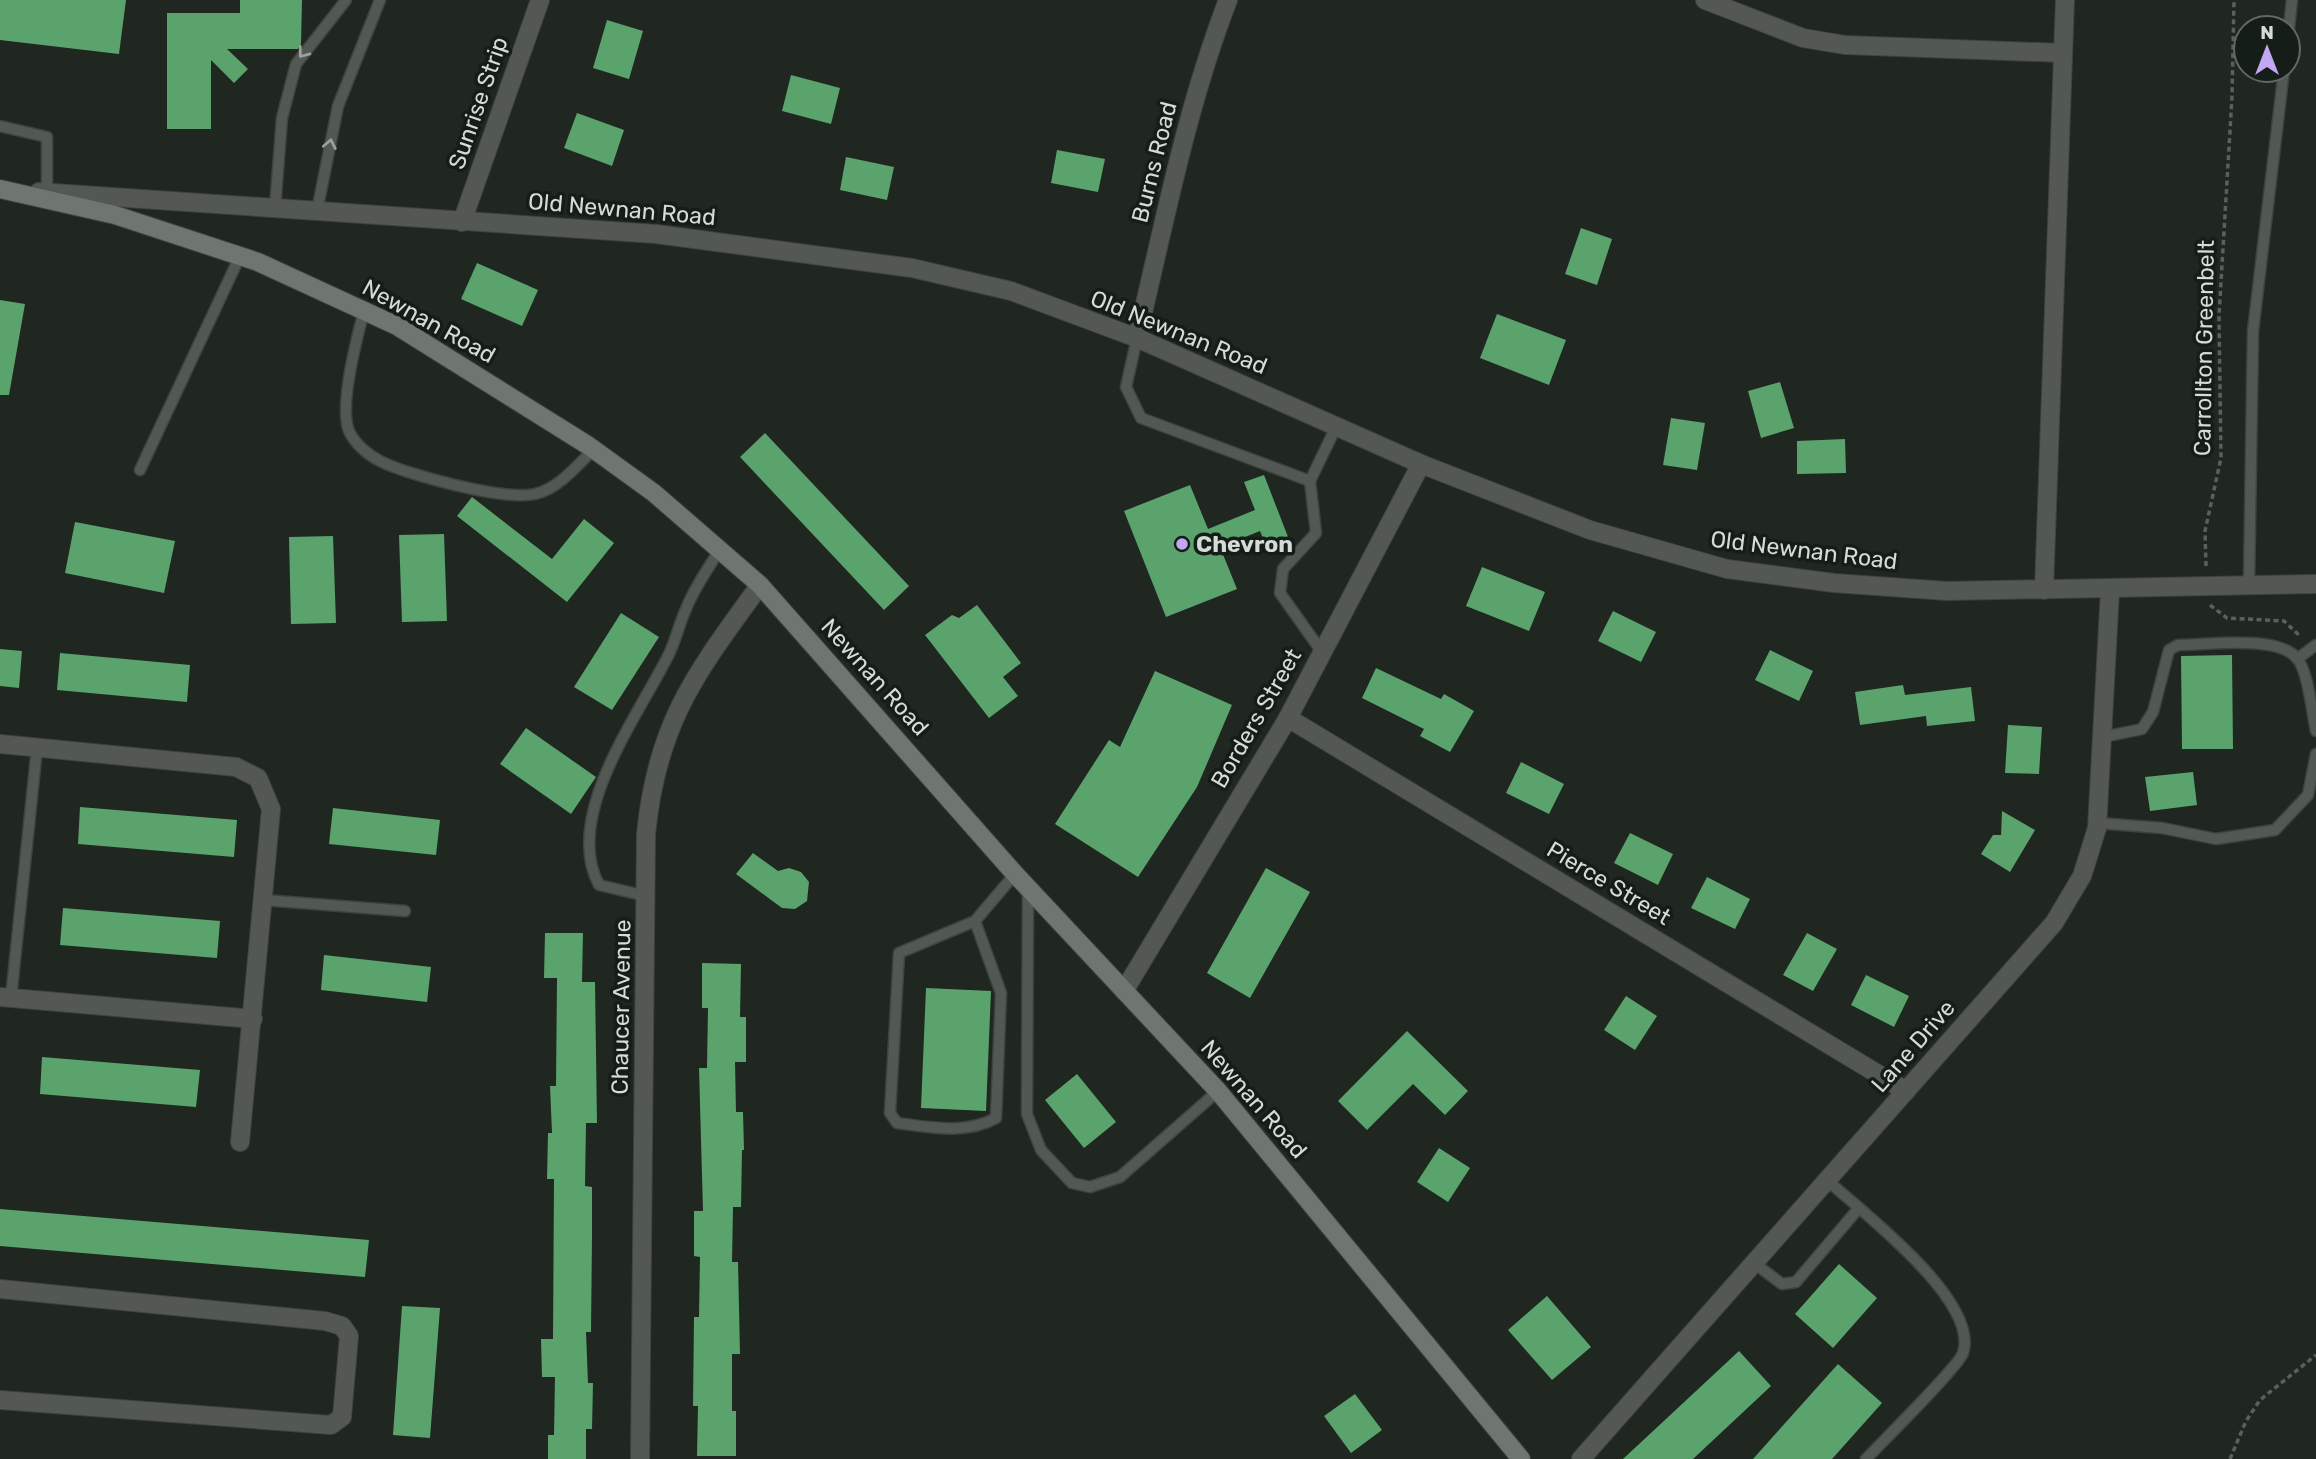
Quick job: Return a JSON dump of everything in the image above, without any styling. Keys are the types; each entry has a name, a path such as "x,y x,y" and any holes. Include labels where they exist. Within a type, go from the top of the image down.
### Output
{"main road":[{"name":"Newnan Road","path":"0,189 47,196 240,256 364,311 408,333 594,449 654,493 760,585 1015,874 1217,1091 1521,1459"}],"street":[{"name":"Sunrise Strip","path":"462,222 540,0"},
{"name":"Burns Road","path":"1138,338 1182,145 1208,51 1228,0"},
{"path":"1705,0 1803,38 1845,46 2063,53"},
{"path":"2044,590 2065,0"},
{"name":"Old Newnan Road","path":"47,196 275,208 656,234 912,268 1011,291 1138,338 1421,464 1590,530 1727,569 1847,584 1947,591 2316,584"},
{"name":"Borders Street","path":"1124,991 1288,718 1421,464"},
{"name":"Chaucer Avenue","path":"640,1459 646,834 651,787 661,747 681,700 705,661 760,585"},
{"name":"Lane Drive","path":"1581,1459 2054,923 2082,876 2098,823 2110,590"},
{"name":"Pierce Street","path":"1288,718 1906,1091"},
{"path":"0,744 236,767 258,778 271,809 240,1142"},
{"path":"5,998 253,1018"},
{"path":"0,1289 325,1321 342,1326 349,1336 342,1417 331,1425 0,1400"}],"lane":[{"path":"275,208 282,118 296,64 345,0"},
{"path":"317,211 338,106 380,0"},
{"path":"2249,584 2253,331 2282,84"},
{"path":"0,126 47,137 47,196"},
{"path":"140,470 240,256"},
{"path":"364,311 350,362 348,430 359,446 380,461 455,486 533,495 571,472 594,449"},
{"path":"1138,338 1126,387 1141,418 1310,481"},
{"path":"1322,652 1280,593 1283,569 1316,533 1310,481 1337,425"},
{"path":"646,896 599,885 591,870 589,834 603,783 631,719 669,653 686,607 720,549"},
{"path":"2103,737 2142,729 2153,712 2169,650 2178,645 2273,644 2297,659 2305,679 2316,731"},
{"path":"2297,659 2313,648"},
{"path":"5,998 37,748"},
{"path":"2098,823 2162,828 2216,839 2275,830 2308,795 2316,754"},
{"path":"975,921 1001,993 996,1118 982,1126 941,1128 897,1123 890,1113 899,953 975,921 1015,874"},
{"path":"1028,888 1027,1114 1041,1150 1072,1183 1090,1187 1120,1177 1217,1091"},
{"path":"263,900 405,911"},
{"path":"1827,1180 1935,1279 1965,1328 1963,1355 1866,1459"},
{"path":"1754,1263 1782,1284 1796,1282 1858,1209"}],"path":[{"name":"Carrollton Greenbelt","path":"2234,0 2232,97 2219,316 2221,458 2205,531 2207,585 2210,605 2215,612 2227,618 2284,621 2313,648"},
{"path":"2230,1459 2246,1421 2260,1400 2316,1355"}],"building":[{"path":"0,0 126,0 119,54 0,40"},
{"path":"240,0 302,0 301,44 298,49 227,49 248,69 234,83 211,60 211,129 167,129 167,13 240,13"},
{"path":"607,20 643,31 629,79 593,68"},
{"path":"791,75 840,88 831,124 782,111"},
{"path":"577,113 624,130 612,166 564,148"},
{"path":"1057,150 1105,159 1098,192 1051,183"},
{"path":"846,157 894,167 887,200 840,190"},
{"path":"1581,228 1612,239 1597,285 1565,274"},
{"path":"477,263 538,290 522,326 461,299"},
{"path":"0,300 25,304 9,395 0,395"},
{"path":"1497,314 1566,340 1549,385 1480,358"},
{"path":"1780,382 1794,428 1761,438 1748,391"},
{"path":"1671,418 1705,423 1697,470 1663,465"},
{"path":"765,433 909,586 884,610 740,457"},
{"path":"1845,439 1846,473 1797,474 1797,441"},
{"name":"Chevron","path":"1264,475 1290,542 1268,551 1260,531 1220,547 1237,589 1166,617 1124,511 1190,485 1208,529 1255,510 1244,482"},
{"path":"472,497 552,559 584,519 614,543 567,602 457,516"},
{"path":"75,522 175,541 164,593 65,573"},
{"path":"444,534 447,621 402,622 399,535"},
{"path":"333,536 336,623 291,624 289,537"},
{"path":"1482,567 1545,592 1529,631 1466,606"},
{"path":"977,605 1021,663 1003,677 1018,696 989,718 925,635 952,615 959,618"},
{"path":"1613,611 1656,632 1641,662 1598,641"},
{"path":"621,613 659,637 612,710 574,687"},
{"path":"0,649 22,651 19,688 0,686"},
{"path":"1770,650 1813,671 1799,701 1755,680"},
{"path":"60,653 190,665 187,702 57,690"},
{"path":"2232,655 2233,749 2182,749 2181,656"},
{"path":"1376,668 1441,699 1444,694 1474,711 1450,752 1420,736 1424,729 1362,698"},
{"path":"1155,671 1232,705 1197,787 1138,877 1055,824 1109,740 1120,747"},
{"path":"1903,685 1905,695 1971,687 1975,721 1927,726 1926,716 1860,725 1855,692"},
{"path":"2008,725 2042,727 2039,774 2005,773"},
{"path":"526,728 596,777 571,814 500,764"},
{"path":"1521,762 1564,784 1549,814 1506,793"},
{"path":"2193,772 2197,805 2150,811 2145,777"},
{"path":"80,807 237,820 234,857 78,844"},
{"path":"333,808 440,820 436,855 329,844"},
{"path":"2002,811 2035,830 2010,872 1981,854 1993,835 2001,835"},
{"path":"1630,833 1673,854 1658,885 1614,863"},
{"path":"753,853 778,871 789,868 801,872 809,882 807,901 795,909 782,908 736,874"},
{"path":"1266,868 1310,892 1250,998 1207,973"},
{"path":"1707,877 1750,899 1735,929 1691,908"},
{"path":"63,908 220,921 217,958 60,945"},
{"path":"545,933 583,933 582,982 595,982 597,1123 586,1123 585,1186 592,1187 592,1236 591,1332 586,1332 588,1383 593,1383 592,1429 586,1429 586,1459 548,1459 548,1435 554,1435 555,1377 542,1377 541,1339 553,1339 554,1179 547,1179 548,1133 552,1133 550,1086 556,1086 557,978 544,978"},
{"path":"1807,933 1837,949 1813,991 1783,975"},
{"path":"324,955 431,967 427,1002 321,990"},
{"path":"702,963 741,964 740,1017 746,1017 746,1062 735,1062 736,1112 743,1112 744,1150 741,1207 733,1207 732,1262 738,1262 740,1354 732,1354 732,1411 736,1411 736,1456 697,1456 698,1406 693,1406 694,1317 699,1317 700,1257 694,1256 694,1211 703,1211 699,1068 707,1068 708,1008 702,1008"},
{"path":"1866,975 1909,996 1894,1027 1851,1005"},
{"path":"926,988 991,991 986,1111 921,1108"},
{"path":"1626,996 1657,1016 1635,1050 1604,1030"},
{"path":"1407,1031 1468,1091 1445,1115 1413,1084 1367,1130 1338,1101"},
{"path":"42,1057 200,1070 196,1107 40,1094"},
{"path":"1077,1074 1116,1122 1084,1148 1045,1100"},
{"path":"1439,1148 1470,1168 1448,1202 1417,1182"},
{"path":"0,1209 369,1240 365,1277 0,1246"},
{"path":"1839,1264 1877,1298 1833,1348 1795,1314"},
{"path":"1547,1296 1591,1347 1552,1380 1508,1330"},
{"path":"402,1306 440,1308 430,1438 393,1435"},
{"path":"1739,1351 1771,1386 1693,1459 1623,1459"},
{"path":"1838,1364 1882,1403 1832,1459 1753,1459"},
{"path":"1355,1394 1382,1430 1351,1453 1324,1416"}],"place":[{"name":"Chevron","path":"1182,544"}]}
